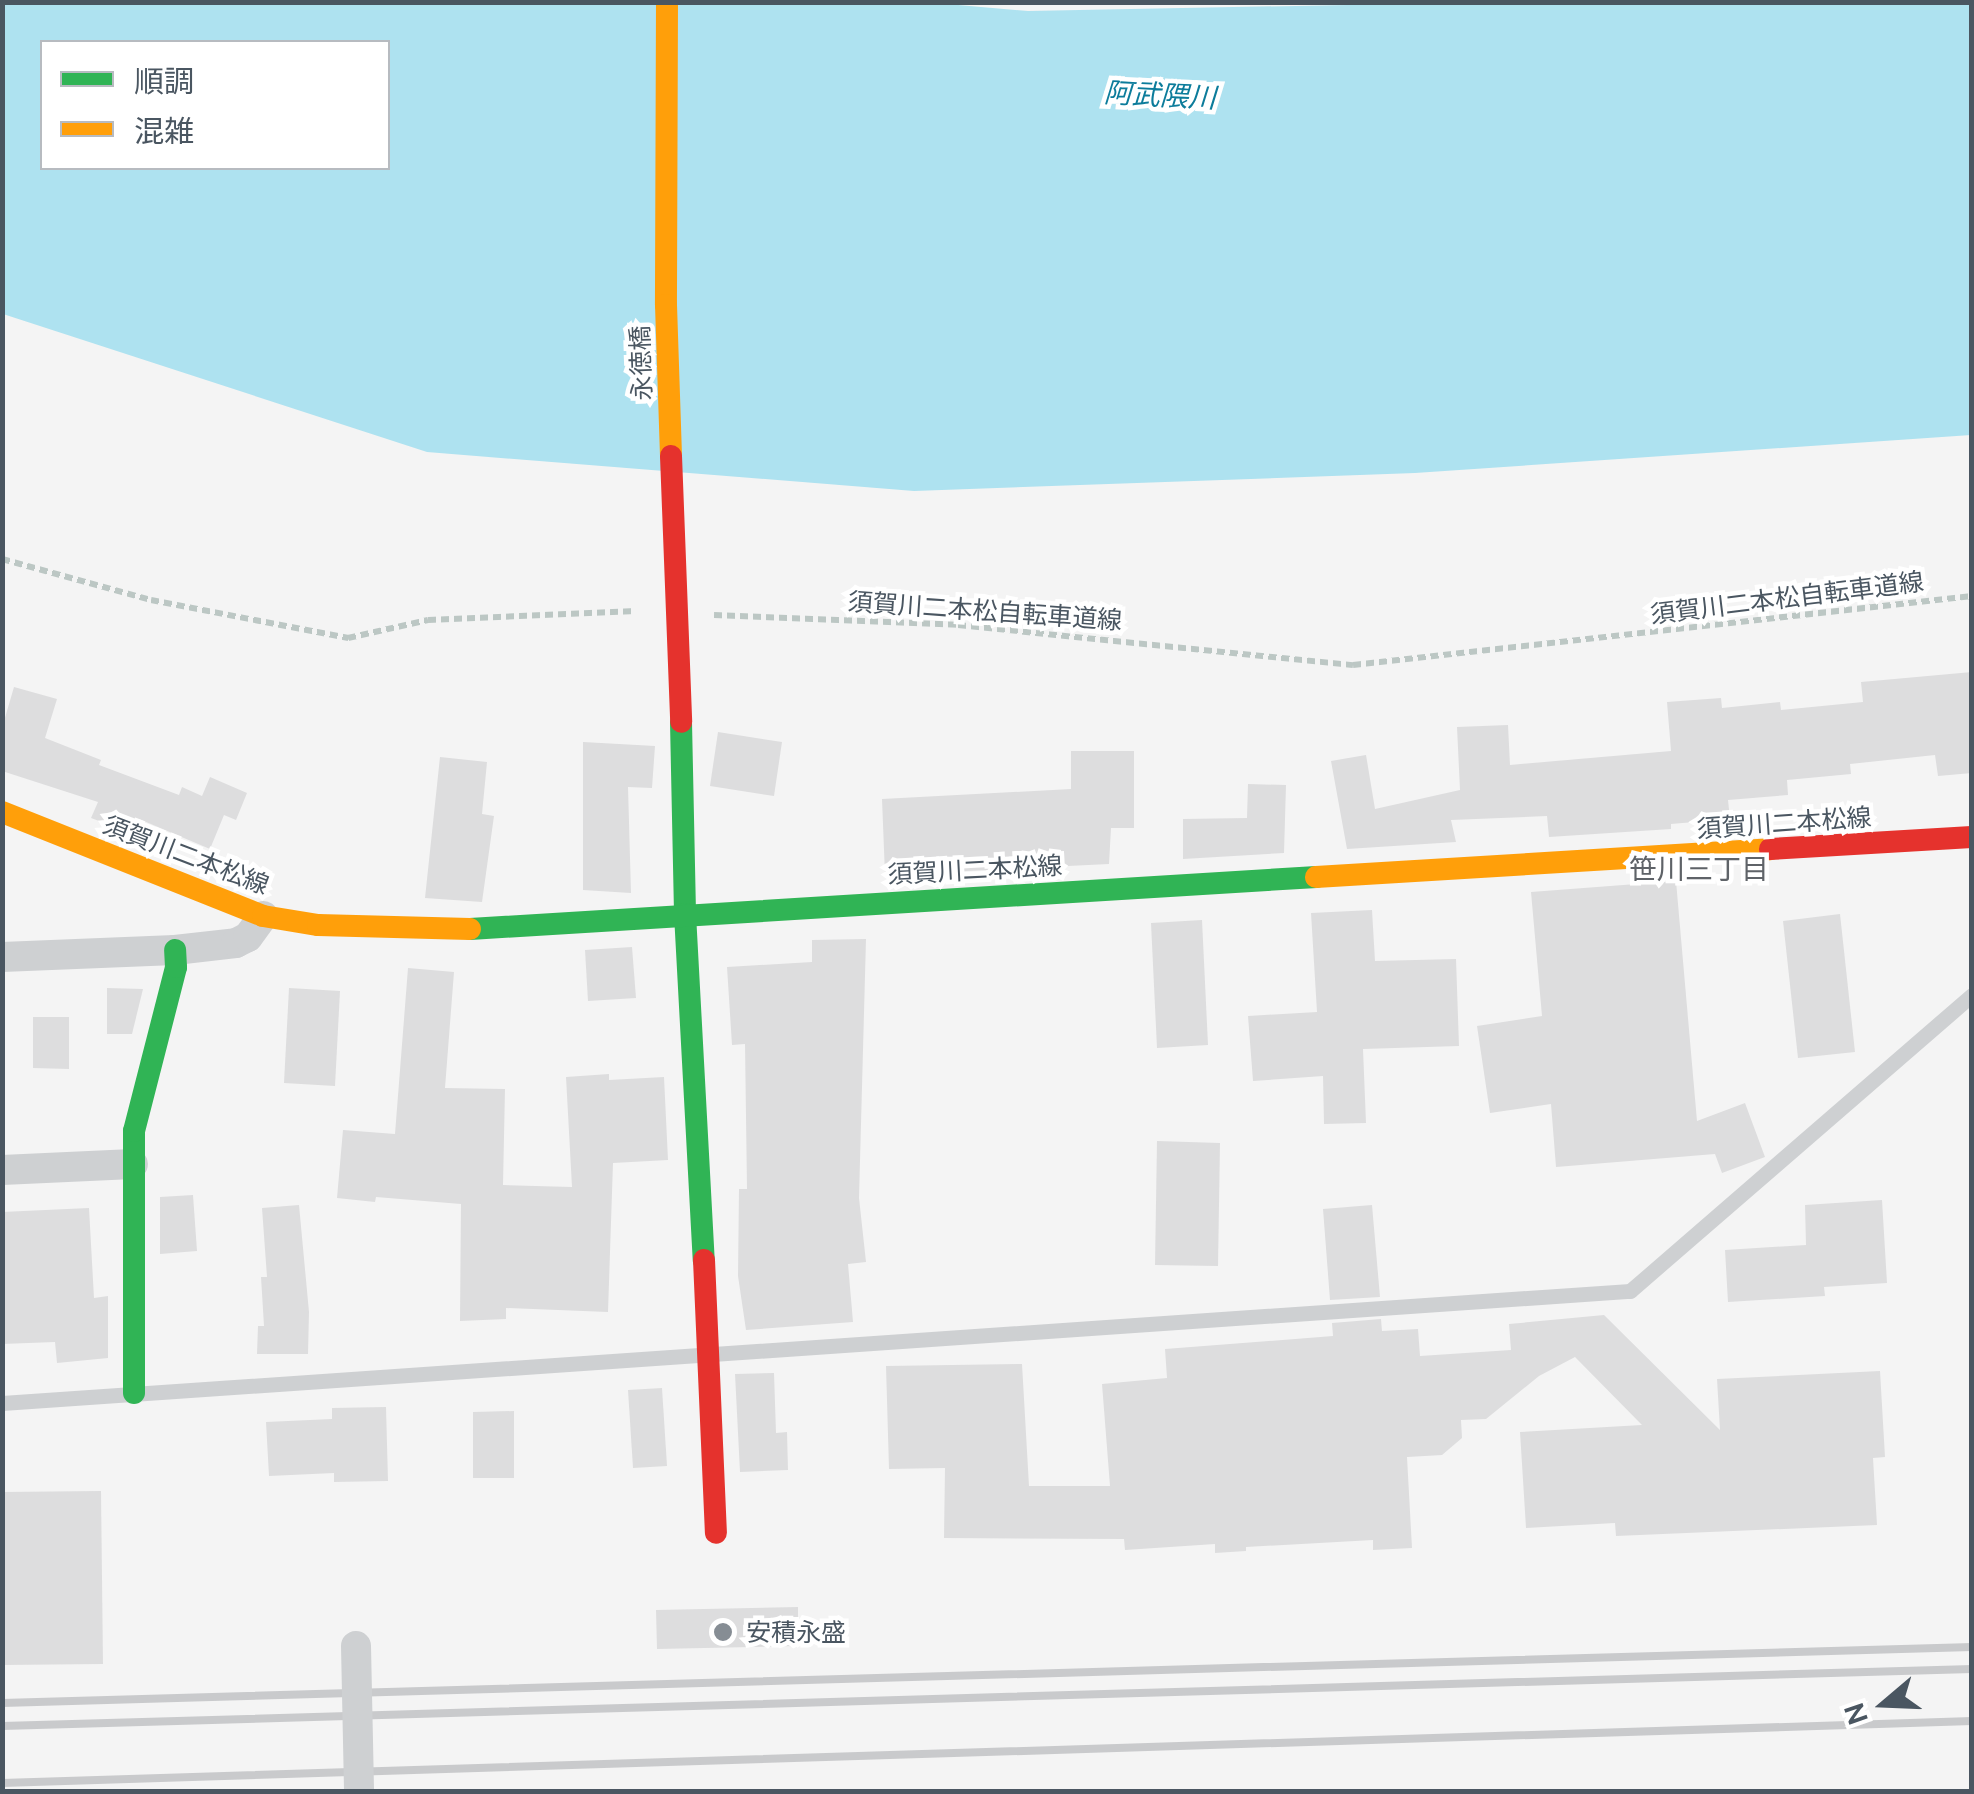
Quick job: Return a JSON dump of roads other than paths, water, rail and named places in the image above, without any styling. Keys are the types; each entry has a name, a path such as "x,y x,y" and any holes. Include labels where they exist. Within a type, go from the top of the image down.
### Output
{"street":[{"name":"永徳橋","path":"667,2 666,305 684,914 691,961 716,1533"},
{"name":"須賀川二本松線","path":"2,812 263,916 318,925 440,931 1972,837"},
{"path":"2,957 175,950 236,943 248,937 263,916"},
{"path":"134,1394 134,1131 176,967 175,950"},
{"path":"2,1170 133,1164"},
{"path":"356,1646 359,1792"}],"lane":[{"path":"2,1403 1630,1291 1972,995"}],"water":[{"name":"阿武隈川","path":"924,2 1028,11 1502,2 1971,3 1971,435 1415,473 914,491 427,452 3,314 3,3"}],"railway":[{"path":"2,1703 1972,1647"},
{"path":"2,1726 1972,1669"},
{"path":"2,1783 1972,1721"}],"place":[{"name":"安積永盛","path":"723,1632"}],"district":[{"name":"笹川三丁目","path":"1699,869"}]}
